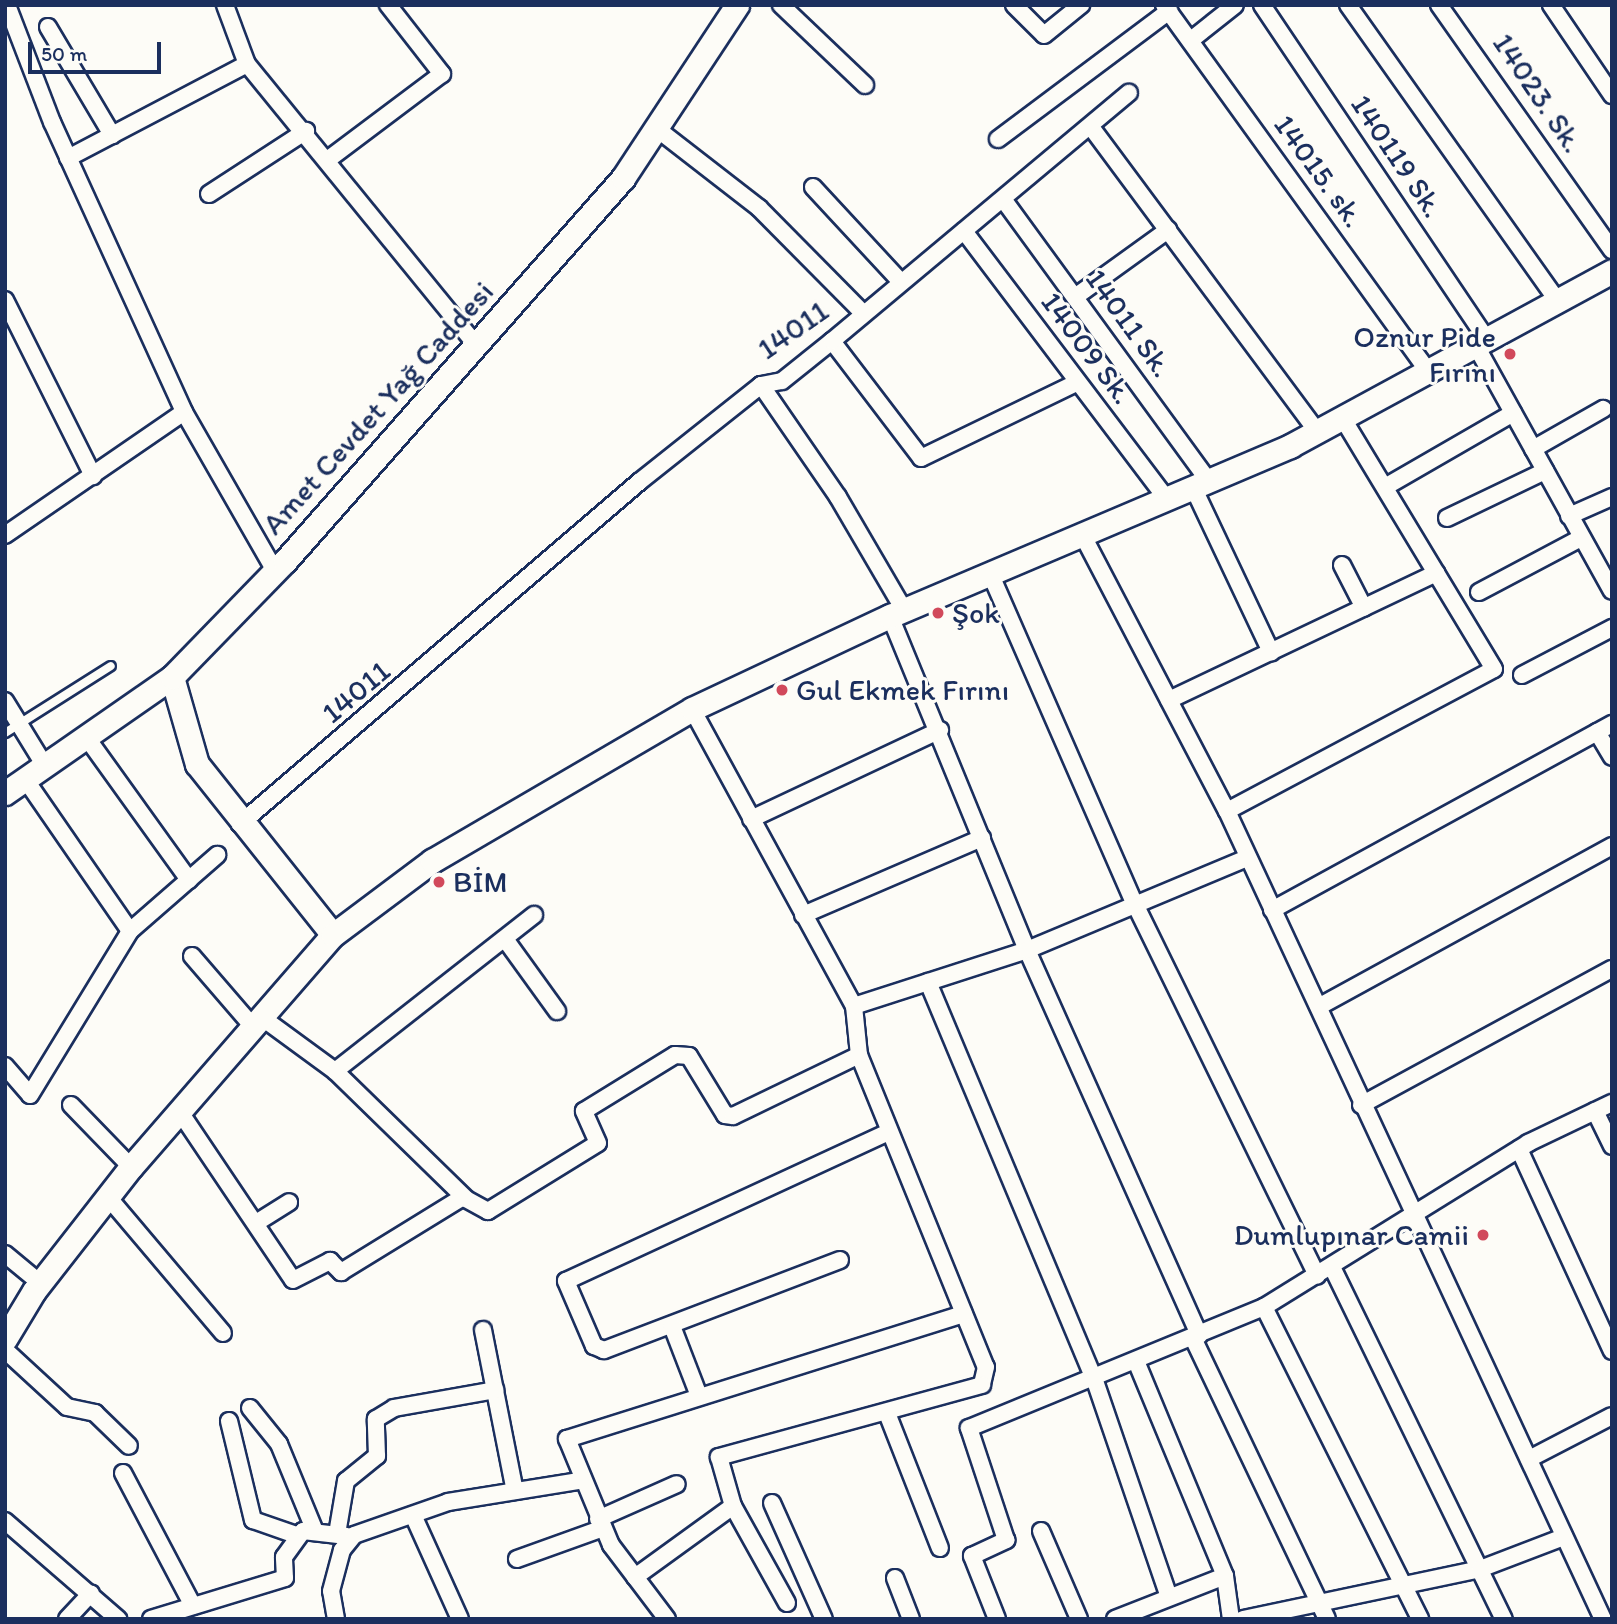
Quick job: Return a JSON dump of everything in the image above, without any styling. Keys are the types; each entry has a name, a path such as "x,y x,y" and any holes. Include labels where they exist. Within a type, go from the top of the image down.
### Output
{"main road":[{"name":"Amet Cevdet Yağ Caddesi","path":"5,793 173,677 275,571 624,178 737,5"},
{"path":"5,1339 40,1283 131,1167 260,1024 333,935 432,861 692,709 897,613 1317,431 1612,271"},
{"path":"173,677 197,764 240,824 333,935"}],"street":[{"path":"7,5 11,34 184,412 275,571"},
{"path":"225,5 247,64 330,158 476,345"},
{"path":"330,158 443,74 388,5"},
{"path":"780,5 865,85"},
{"path":"1014,5 1044,36 1081,5"},
{"path":"1191,40 1235,5"},
{"name":"140119 Sk.","path":"1262,5 1481,341 1513,413 1612,591"},
{"path":"1348,5 1557,300"},
{"name":"14023. Sk.","path":"1439,5 1612,250"},
{"path":"1550,5 1612,94"},
{"path":"998,138 1166,8"},
{"name":"14015. sk.","path":"1166,8 1427,370"},
{"path":"48,27 112,135"},
{"path":"68,158 247,64"},
{"name":"14011","path":"240,824 761,385 782,380 832,341 1129,93"},
{"path":"1091,127 1317,431"},
{"path":"656,128 759,208 863,313"},
{"path":"209,194 306,131"},
{"path":"813,187 901,282"},
{"name":"14011 Sk.","path":"1003,198 1075,297 1201,483 1270,652"},
{"name":"14009 Sk.","path":"964,230 1166,498"},
{"path":"1075,297 1168,230"},
{"path":"5,300 93,475"},
{"path":"832,341 922,458 1078,382"},
{"path":"761,385 838,497 897,613 1027,950 1196,1336 1327,1619"},
{"path":"1533,449 1603,409"},
{"path":"5,535 184,412"},
{"path":"1385,487 1513,413"},
{"path":"1227,811 1494,669 1342,417"},
{"path":"1447,519 1545,471"},
{"path":"1569,516 1612,497"},
{"path":"1082,534 1227,811 1247,858 1320,1006 1361,1105 1415,1214 1603,1619"},
{"path":"1479,592 1581,538"},
{"path":"1342,565 1364,608"},
{"path":"990,573 1134,902 1317,1276"},
{"path":"1170,700 1436,573"},
{"path":"1522,674 1612,628"},
{"path":"5,701 12,728 45,766"},
{"path":"692,709 854,1006 859,1055 986,1367 982,1385 887,1413 850,1417 719,1457 733,1506 787,1603"},
{"path":"1272,909 1605,728 1612,757"},
{"path":"751,819 940,730"},
{"path":"87,738 189,880"},
{"path":"25,779 130,931"},
{"path":"803,915 982,838"},
{"path":"1320,1006 1612,846"},
{"path":"5,1066 30,1095 130,931 216,855"},
{"path":"854,1006 1027,950 1134,902 1247,858"},
{"path":"335,1071 534,915"},
{"path":"505,939 557,1011"},
{"path":"192,956 260,1024 335,1071 463,1197 488,1211 598,1143 583,1111 675,1055 689,1056 725,1115 733,1116 859,1055"},
{"path":"1361,1105 1612,970"},
{"path":"928,982 1094,1378 1169,1597"},
{"path":"997,1619 972,1556 1006,1539 969,1428 1264,1307 1332,1268 1519,1149 1612,1103"},
{"path":"71,1105 131,1167"},
{"path":"1595,1111 1612,1146"},
{"path":"180,1112 293,1280 330,1261 341,1272 463,1197"},
{"path":"840,1260 604,1350 594,1346 566,1281 889,1132"},
{"path":"1519,1149 1612,1351"},
{"path":"107,1197 223,1333"},
{"path":"256,1223 289,1202"},
{"path":"5,1254 40,1283"},
{"path":"1332,1268 1504,1619"},
{"path":"1264,1307 1420,1619"},
{"path":"667,1619 635,1577 601,1524 579,1481 567,1439 964,1314"},
{"path":"672,1326 699,1396"},
{"path":"483,1330 515,1491"},
{"path":"5,1350 67,1407 95,1413 129,1446"},
{"path":"1136,1361 1226,1576 1231,1619"},
{"path":"336,1619 331,1591 345,1535 345,1481 377,1456 376,1419 394,1408 495,1390"},
{"path":"250,1408 279,1444 314,1529"},
{"path":"887,1413 940,1548"},
{"path":"1529,1459 1612,1416"},
{"path":"229,1421 253,1520 296,1535 314,1529 345,1535 413,1515 515,1491 579,1481"},
{"path":"123,1473 193,1606"},
{"path":"517,1559 601,1524 677,1484"},
{"path":"772,1503 824,1619"},
{"path":"635,1577 733,1506"},
{"path":"413,1515 460,1619"},
{"path":"5,1521 91,1592 118,1619"},
{"path":"1041,1531 1079,1619"},
{"path":"151,1619 285,1578 284,1557 296,1535"},
{"path":"1243,1619 1480,1569 1564,1536"},
{"path":"1125,1617 1226,1576"},
{"path":"895,1578 911,1619"},
{"path":"67,1619 91,1592"}],"lane":[{"path":"12,728 111,666"}],"place":[{"name":"Oznur Pide Fırını","path":"1510,354"},
{"name":"Şok","path":"938,613"},
{"name":"Gul Ekmek Fırını","path":"782,690"},
{"name":"BİM","path":"439,882"},
{"name":"Dumlupınar Camii","path":"1483,1235"}]}
